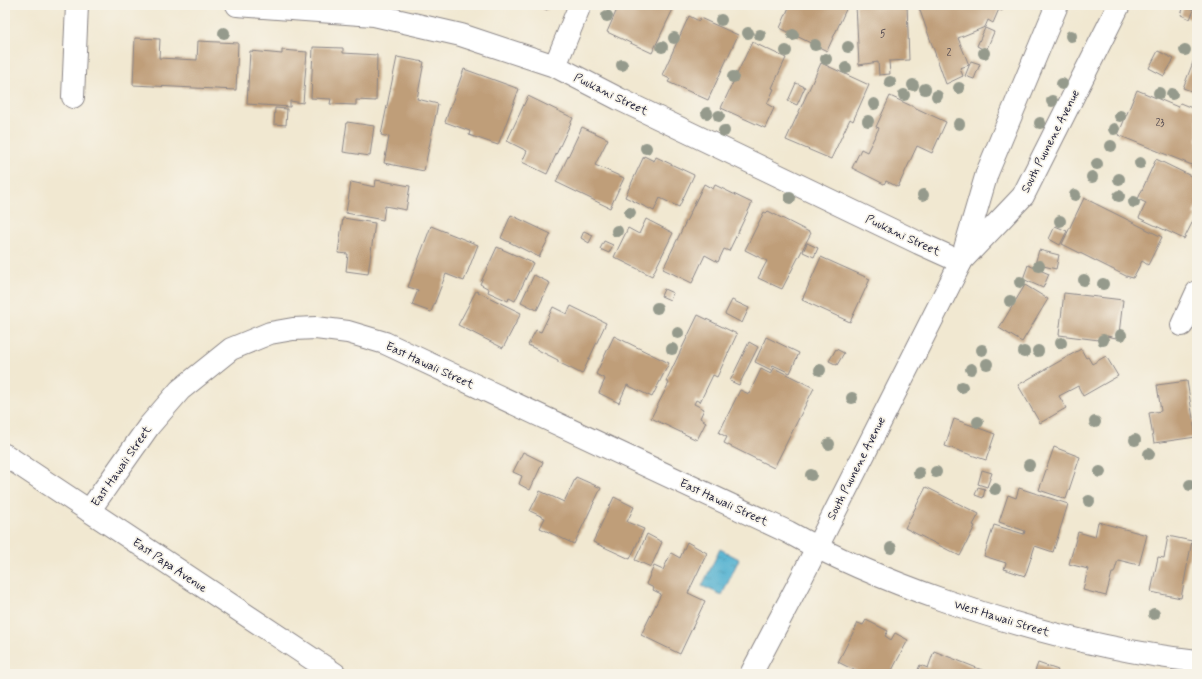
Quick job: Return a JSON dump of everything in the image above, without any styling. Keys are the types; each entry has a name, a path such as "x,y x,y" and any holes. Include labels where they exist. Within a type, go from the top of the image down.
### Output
{"street":[{"path":"73,97 77,5"},
{"name":"Puukani Street","path":"237,5 374,15 460,35 555,66 619,99 961,262"},
{"path":"555,66 580,5"},
{"name":"South Puunene Avenue","path":"751,674 961,262 987,173 1057,5"},
{"name":"South Puunene Avenue","path":"961,262 1023,196 1119,5"},
{"path":"1182,325 1197,292"},
{"name":"East Hawaii Street","path":"89,511 149,426 180,390 231,349 270,333 293,329 316,328 348,332 385,343 788,532 816,548"},
{"name":"East Papa Avenue","path":"5,455 335,674"},
{"name":"West Hawaii Street","path":"816,548 902,586 982,614 1079,641 1197,661"}],"water":[{"path":"720,549 739,559 722,595 702,586"}],"building":[{"path":"536,5 549,5 547,10"},
{"path":"619,5 675,5 652,53 607,32"},
{"path":"790,5 848,5 827,51 780,28"},
{"path":"856,5 907,5 909,60 889,61 890,74 879,75 878,62 859,65"},
{"path":"918,5 1005,5 1002,11 999,9 993,23 988,20 985,27 958,38 969,65 960,68 963,76 946,84"},
{"path":"1184,6 1194,10 1190,19 1181,15"},
{"path":"689,16 699,21 700,18 738,35 708,100 668,82 670,79 662,75"},
{"path":"985,28 994,32 986,51 977,46"},
{"path":"135,38 160,39 159,58 197,60 198,41 238,43 236,90 133,85"},
{"path":"752,42 786,58 772,88 774,89 767,104 774,108 765,128 721,108"},
{"path":"313,47 343,48 343,53 377,55 376,101 356,100 356,105 330,104 331,99 311,98"},
{"path":"282,50 307,52 303,103 290,101 290,107 247,104 250,51 282,54"},
{"path":"1158,51 1174,59 1164,76 1149,68"},
{"path":"1197,52 1197,93 1183,88"},
{"path":"397,57 424,62 417,99 438,104 424,171 384,163 389,137 381,135"},
{"path":"971,61 980,64 974,79 965,76"},
{"path":"821,63 869,85 853,121 850,119 831,159 786,140"},
{"path":"464,69 519,89 498,145 469,135 470,131 445,122"},
{"path":"796,83 805,87 797,105 788,101"},
{"path":"1137,90 1178,107 1180,103 1197,110 1197,170 1191,167 1192,165 1118,135"},
{"path":"528,96 573,118 547,174 522,162 527,151 507,141"},
{"path":"890,96 946,122 932,153 917,146 898,187 886,181 884,184 852,168 861,149 867,152 879,128 876,127"},
{"path":"275,108 287,109 286,125 274,124"},
{"path":"347,122 374,126 370,156 343,152"},
{"path":"582,127 608,139 595,165 624,178 610,208 556,182"},
{"path":"644,156 654,161 656,157 694,175 679,207 660,198 654,211 625,197"},
{"path":"1156,159 1197,179 1197,205 1193,214 1196,215 1184,239 1139,218 1146,203 1138,199"},
{"path":"376,180 410,186 406,210 385,206 383,220 346,213 351,182 375,187"},
{"path":"704,184 713,189 715,185 752,203 729,251 724,249 718,262 705,255 692,283 663,269"},
{"path":"1084,198 1162,237 1148,265 1142,261 1133,278 1126,276 1062,244"},
{"path":"768,211 811,233 782,289 758,278 767,261 745,250 764,212 766,213"},
{"path":"511,215 551,234 539,257 501,238"},
{"path":"343,218 375,223 368,274 346,271 348,254 338,253"},
{"path":"646,219 673,233 652,276 614,257 628,228 639,234"},
{"path":"431,226 478,245 464,281 446,274 431,312 412,305 418,290 408,287"},
{"path":"1055,226 1067,231 1060,245 1049,239"},
{"path":"584,231 593,235 589,243 581,238"},
{"path":"604,241 613,245 609,253 600,249"},
{"path":"807,243 818,248 814,257 803,252"},
{"path":"497,247 533,263 515,301 509,298 508,301 488,292 489,289 480,284"},
{"path":"1039,250 1059,255 1056,269 1035,264"},
{"path":"821,257 870,279 850,322 802,300"},
{"path":"1028,265 1049,274 1043,288 1023,279"},
{"path":"534,275 550,283 537,310 521,302"},
{"path":"1025,285 1048,299 1022,342 999,328"},
{"path":"664,289 673,293 670,300 661,296"},
{"path":"476,291 521,313 503,348 458,325"},
{"path":"1064,293 1123,300 1119,334 1117,334 1116,338 1107,336 1107,339 1100,338 1099,340 1059,335"},
{"path":"732,300 749,308 742,323 725,314"},
{"path":"571,306 606,323 582,374 528,345 536,330 541,332 553,307 567,314"},
{"path":"698,315 737,334 717,377 713,375 700,402 696,400 694,404 704,409 700,418 706,422 697,440 651,418 669,383 666,381"},
{"path":"614,336 669,363 652,397 627,385 619,403 599,393 605,379 596,374"},
{"path":"766,337 799,353 790,373 773,365 771,370 755,362"},
{"path":"749,342 758,347 739,385 730,381"},
{"path":"836,349 844,353 837,365 829,361"},
{"path":"1081,349 1086,358 1088,357 1092,364 1106,356 1118,376 1083,396 1078,386 1059,396 1066,408 1040,423 1018,385"},
{"path":"774,368 814,388 774,468 724,443 727,437 719,433 740,390 749,394 761,369 771,374"},
{"path":"1187,381 1196,437 1154,443 1149,413 1161,411 1157,385"},
{"path":"954,419 995,434 986,460 945,446"},
{"path":"1054,447 1080,457 1066,499 1039,490"},
{"path":"523,452 543,462 530,490 519,484 522,476 513,472"},
{"path":"982,470 992,473 987,487 978,484"},
{"path":"576,477 601,488 574,544 540,528 545,518 530,511 540,491 564,502"},
{"path":"926,487 979,514 973,525 975,526 960,556 905,528"},
{"path":"978,487 985,489 983,498 975,495"},
{"path":"1019,488 1068,504 1053,552 1035,546 1025,576 1004,569 1006,563 984,556 994,525 1024,534 1025,531 999,522 1008,495 1016,498"},
{"path":"614,497 634,507 627,522 644,529 630,559 593,542"},
{"path":"1098,522 1147,535 1139,565 1118,560 1114,573 1112,573 1106,596 1083,590 1088,569 1069,564 1078,532 1095,537"},
{"path":"647,534 662,542 651,567 635,560"},
{"path":"1168,536 1192,541 1181,598 1151,592 1158,557 1164,558"},
{"path":"687,542 707,553 688,593 705,601 680,654 641,635 661,594 646,584 654,566 663,570 671,553 680,558"},
{"path":"866,620 888,631 885,636 891,640 895,633 908,640 890,674 862,674 838,662 858,623 863,625"},
{"path":"934,651 992,674 916,674 920,665 928,668"},
{"path":"1038,663 1058,670 1056,674 1034,674"}]}
